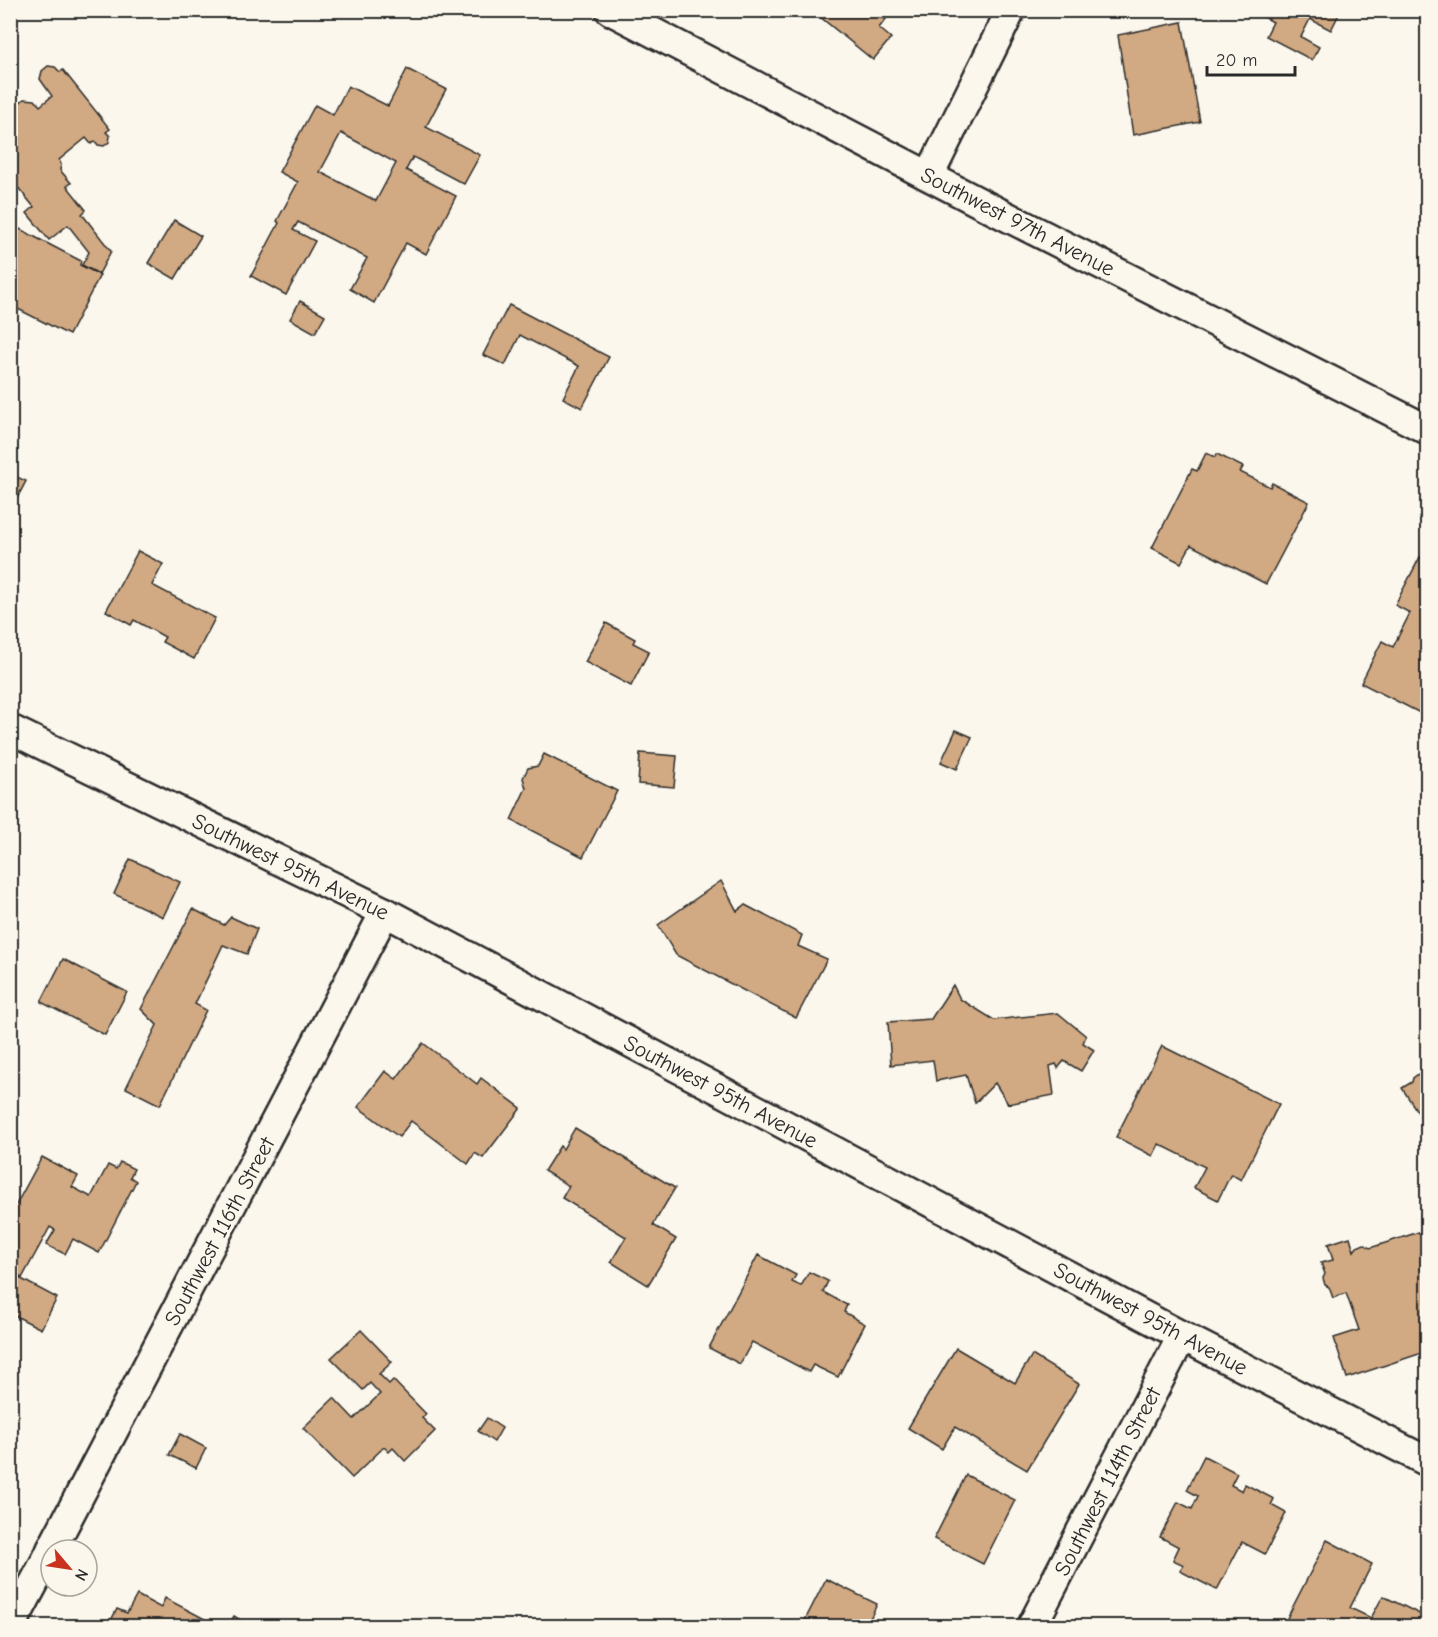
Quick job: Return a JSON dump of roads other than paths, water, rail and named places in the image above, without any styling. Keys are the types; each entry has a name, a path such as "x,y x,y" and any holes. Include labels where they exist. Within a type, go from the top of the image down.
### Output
{"street":[{"name":"Southwest 97th Avenue","path":"610,10 929,176 1428,430"},
{"path":"929,176 1011,10"},
{"name":"Southwest 95th Avenue","path":"10,729 385,912 1182,1336 1428,1462"},
{"name":"Southwest 116th Street","path":"57,1538 385,912"},
{"name":"Southwest 114th Street","path":"1032,1626 1182,1336"},
{"name":"Southwest 116th Street","path":"11,1626 39,1573"}]}
